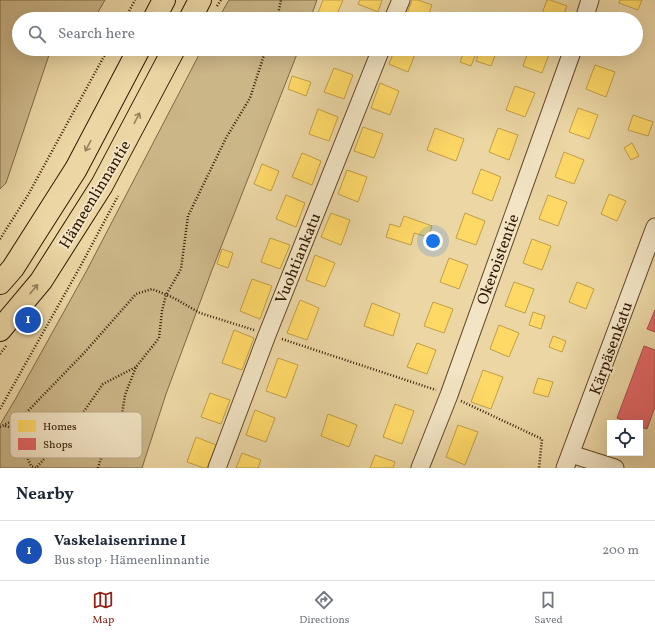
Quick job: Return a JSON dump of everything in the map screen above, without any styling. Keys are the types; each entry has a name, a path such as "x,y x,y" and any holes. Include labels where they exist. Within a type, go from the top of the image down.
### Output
{"main road":[{"path":"158,12 164,0"},
{"path":"194,12 200,0"},
{"name":"Hämeenlinnantie","path":"0,283 13,268 76,169 135,56"},
{"name":"Hämeenlinnantie","path":"0,330 41,281 102,185 181,56"}],"street":[{"path":"396,12 401,0"},
{"path":"586,12 590,0"},
{"name":"Vuohtiankatu","path":"217,468 267,334 378,56"},
{"name":"Okeroistentie","path":"420,468 449,395 570,56"},
{"name":"Kärpäsenkatu","path":"568,461 655,227"},
{"path":"568,461 614,468"}],"path":[{"path":"129,12 135,0"},
{"path":"278,12 281,0"},
{"path":"0,239 28,195 104,56"},
{"path":"122,412 125,395 136,367 159,338 162,311 166,295 181,269 188,216 226,138 250,98 264,56"},
{"path":"0,408 80,267 121,190"},
{"path":"83,412 103,384 136,367"},
{"path":"4,426 10,428"},
{"path":"539,468 542,439"},
{"path":"27,458 31,466 36,468 45,458"},
{"path":"98,468 100,458"}],"shaded area":[{"path":"0,0 105,0 98,12 12,12 12,56 49,56 6,183 0,189"},
{"path":"229,0 317,0 313,12 222,12"},
{"path":"198,56 296,56 212,270 166,394 142,468 0,468 0,425 87,270"}],"building: Homes":[{"path":"323,0 343,0 338,12 318,12"},
{"path":"360,0 382,0 378,12 358,4"},
{"path":"412,0 418,0 432,5 430,12 408,12"},
{"path":"547,0 567,6 565,12 543,12"},
{"path":"620,0 642,0 638,10 619,3"},
{"path":"392,56 414,56 408,72 389,64"},
{"path":"462,56 475,56 471,66 460,62"},
{"path":"478,56 495,56 491,66 476,61"},
{"path":"527,56 548,56 542,73 523,66"},
{"path":"595,65 615,72 606,97 586,89"},
{"path":"334,68 353,75 344,99 324,92"},
{"path":"292,76 311,82 306,96 288,89"},
{"path":"380,83 399,91 390,115 371,108"},
{"path":"515,86 535,93 525,117 506,110"},
{"path":"578,108 598,115 589,139 569,132"},
{"path":"318,109 338,117 329,141 309,134"},
{"path":"633,115 653,122 648,136 628,130"},
{"path":"363,127 383,134 374,158 354,151"},
{"path":"435,128 464,139 456,161 427,150"},
{"path":"498,128 518,135 509,160 489,152"},
{"path":"632,143 639,156 631,160 624,148"},
{"path":"564,152 584,160 574,184 555,177"},
{"path":"302,153 321,161 312,185 292,177"},
{"path":"262,164 279,171 271,191 254,184"},
{"path":"481,169 501,177 492,201 472,193"},
{"path":"347,170 367,177 358,202 338,194"},
{"path":"609,194 626,201 617,221 601,214"},
{"path":"286,195 305,203 296,227 276,219"},
{"path":"548,195 567,202 558,226 539,219"},
{"path":"331,213 350,220 341,245 321,237"},
{"path":"465,213 485,221 476,245 456,238"},
{"path":"404,216 432,226 428,237 414,233 411,245 386,237 390,224 400,227"},
{"path":"270,238 290,245 280,269 261,262"},
{"path":"532,239 551,246 542,270 523,263"},
{"path":"222,249 233,253 228,268 217,264"},
{"path":"315,255 335,263 325,287 306,280"},
{"path":"449,258 468,265 459,289 440,282"},
{"path":"252,279 272,286 260,319 240,311"},
{"path":"514,282 534,289 525,313 505,306"},
{"path":"577,282 594,289 586,309 569,302"},
{"path":"300,300 319,308 307,340 287,333"},
{"path":"433,302 453,309 444,333 424,326"},
{"path":"372,303 400,314 393,336 364,326"},
{"path":"533,312 545,316 541,329 529,325"},
{"path":"499,325 519,333 509,357 490,349"},
{"path":"234,330 254,338 242,370 222,363"},
{"path":"553,336 566,341 562,352 549,347"},
{"path":"417,343 436,350 427,374 407,367"},
{"path":"278,358 298,365 286,398 266,391"},
{"path":"483,370 503,377 491,409 471,402"},
{"path":"538,378 553,382 548,397 533,393"},
{"path":"210,393 230,400 221,424 201,417"},
{"path":"395,404 414,411 402,444 383,437"},
{"path":"255,410 275,418 266,442 246,435"},
{"path":"328,414 357,425 349,447 321,436"},
{"path":"458,425 478,432 465,465 446,457"},
{"path":"196,437 216,445 207,468 187,462"},
{"path":"242,453 261,460 258,468 236,468"},
{"path":"375,455 395,462 393,468 370,468"}],"building: Shops":[{"path":"655,310 655,332 647,329"},
{"path":"644,346 655,350 655,407 647,429 643,428 643,420 622,420 617,418"}],"place":[{"name":"Vaskelaisenrinne I","path":"28,320"}]}
